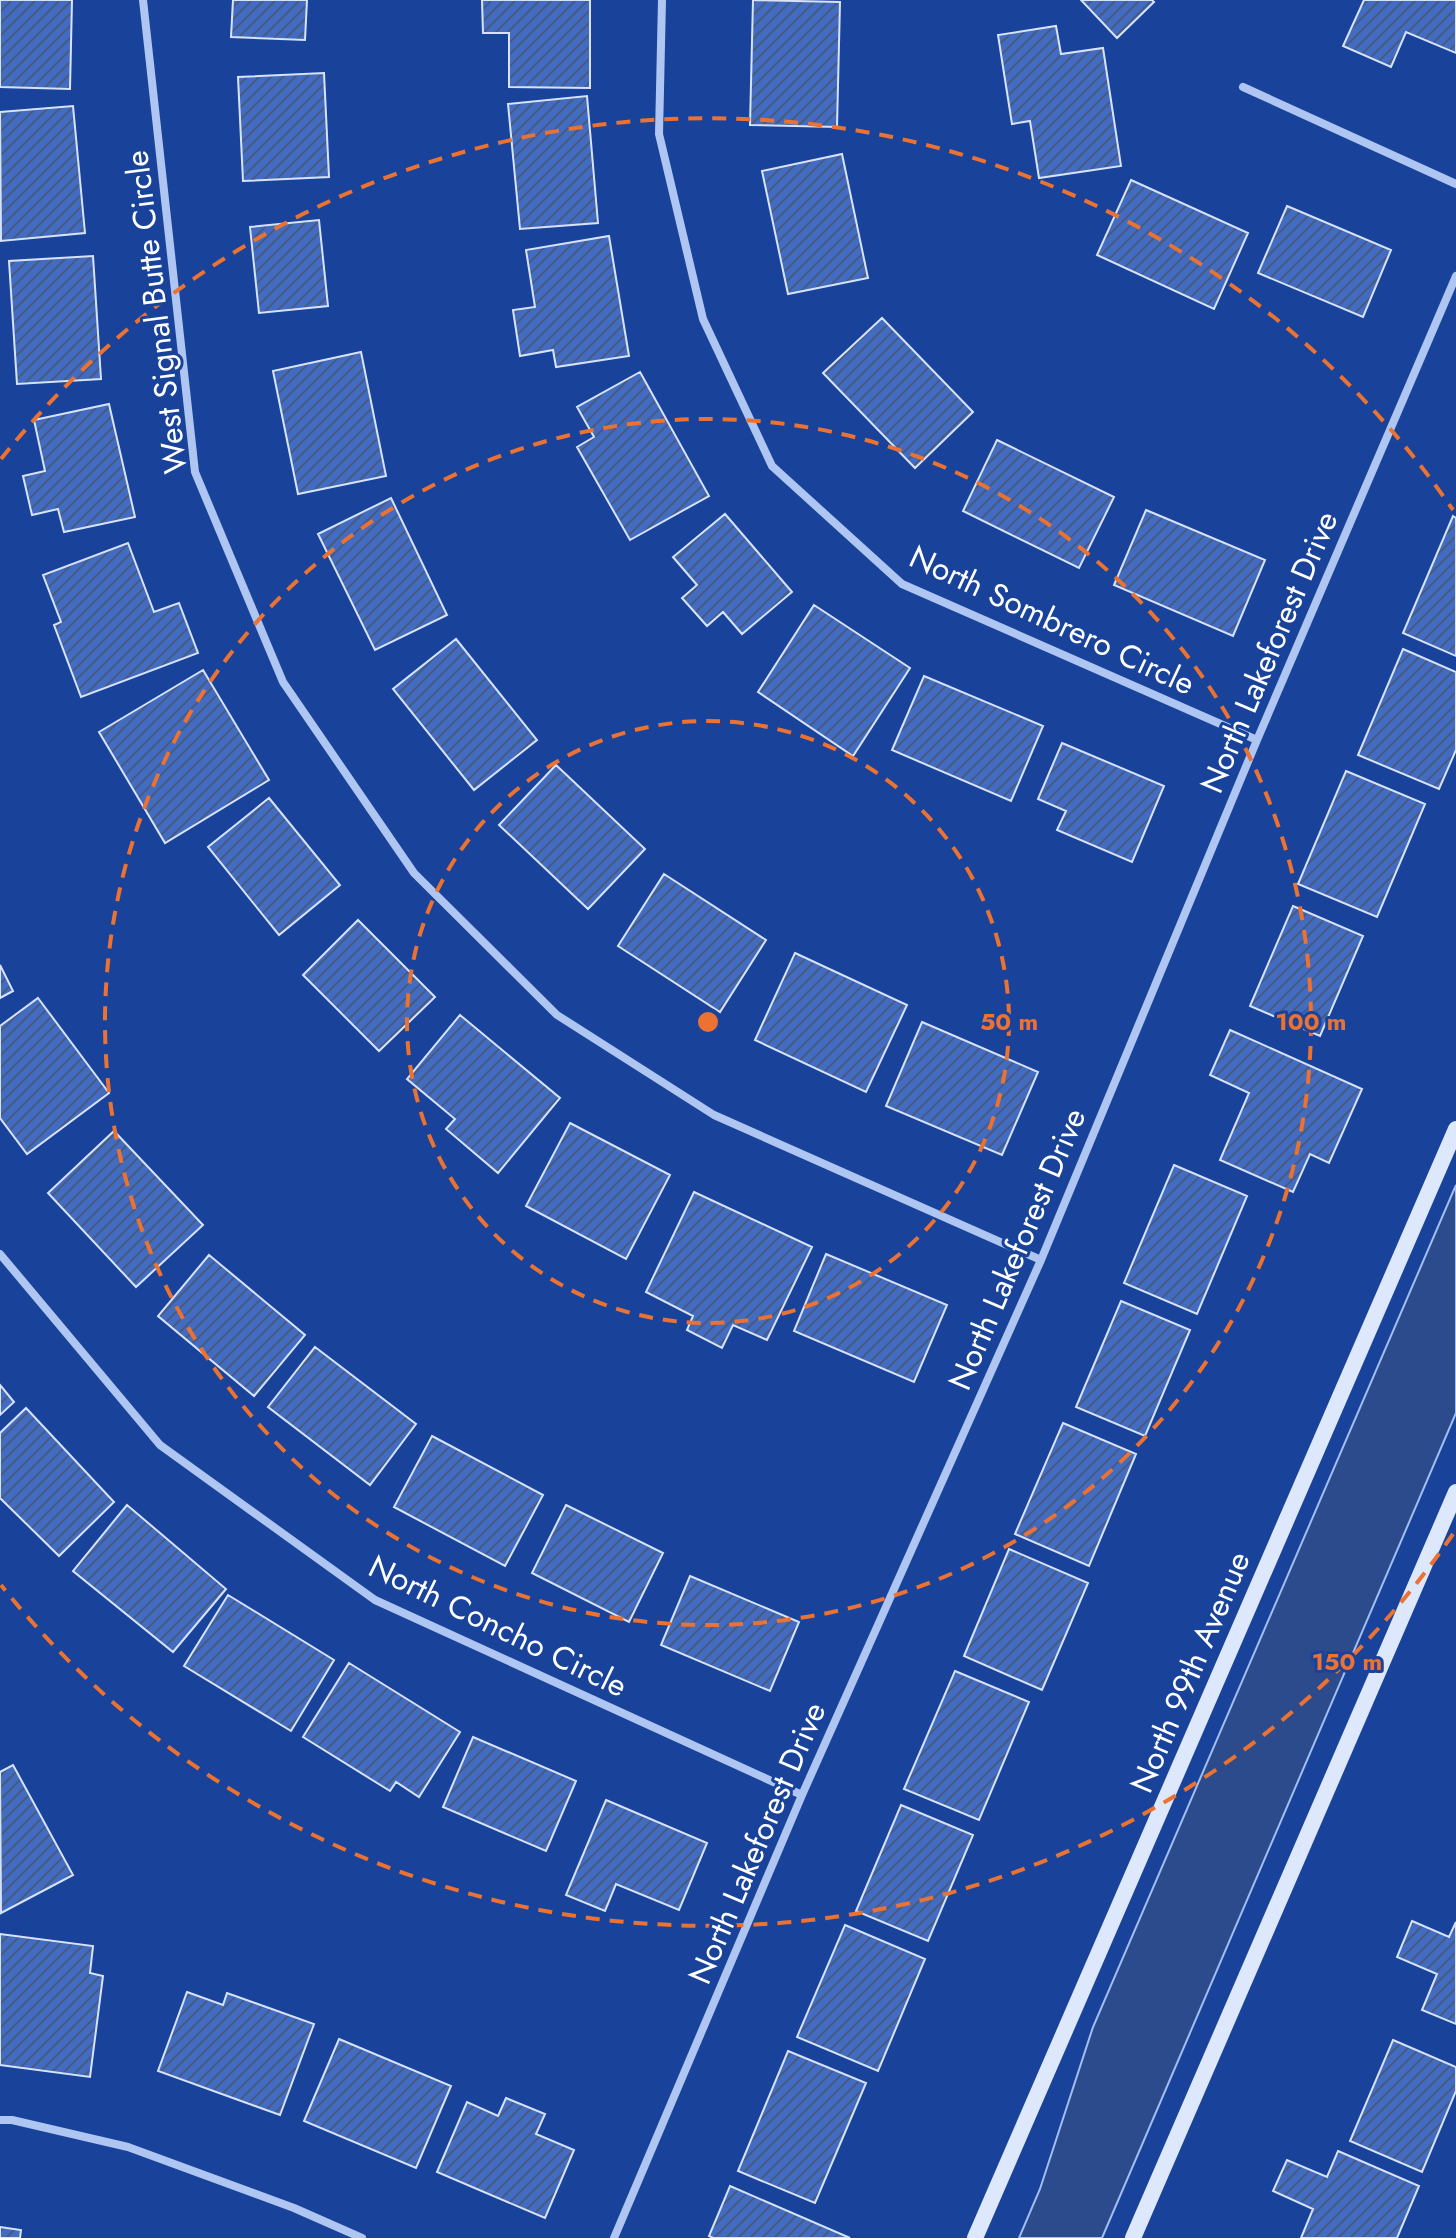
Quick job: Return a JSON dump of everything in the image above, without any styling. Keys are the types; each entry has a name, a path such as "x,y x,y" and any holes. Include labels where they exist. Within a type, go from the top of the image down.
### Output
{"main road":[{"name":"North 99th Avenue","path":"975,2238 1456,1129"},
{"path":"1133,2238 1456,1492"}],"street":[{"name":"West Signal Butte Circle","path":"143,0 195,472 283,682 414,873 557,1015 714,1115 1041,1260"},
{"name":"North Sombrero Circle","path":"662,0 659,134 703,319 772,466 902,584 1257,740"},
{"path":"1243,87 1456,184"},
{"name":"North Lakeforest Drive","path":"614,2238 802,1795 1041,1260 1257,740 1456,276"},
{"name":"North Concho Circle","path":"0,1254 160,1445 375,1600 802,1795"},
{"path":"0,2120 12,2120 128,2147 294,2208 362,2238"}],"water":[{"path":"1456,1185 1456,1413 1102,2238 1019,2238 1040,2189 1093,2027"}],"building":[{"path":"0,0 72,0 70,89 0,87"},
{"path":"233,0 307,0 305,40 231,37"},
{"path":"482,0 590,0 590,88 509,87 509,33 483,33"},
{"path":"753,0 840,2 837,127 750,125"},
{"path":"1081,0 1152,0 1154,2 1117,38"},
{"path":"1364,0 1456,0 1456,53 1406,32 1391,67 1343,46"},
{"path":"1056,26 1061,54 1103,48 1121,166 1039,178 1030,121 1012,124 998,35"},
{"path":"324,73 329,177 243,181 238,77"},
{"path":"587,96 598,223 520,229 508,104"},
{"path":"73,106 85,233 1,241 0,112"},
{"path":"842,154 868,278 788,294 762,171"},
{"path":"1131,180 1248,233 1214,309 1097,255"},
{"path":"1287,206 1391,250 1363,317 1258,273"},
{"path":"319,220 328,306 259,313 250,227"},
{"path":"609,236 629,356 556,367 553,350 520,356 513,310 535,307 526,250"},
{"path":"93,256 101,379 17,384 9,261"},
{"path":"882,318 973,412 915,468 823,373"},
{"path":"361,352 386,476 298,494 273,371"},
{"path":"640,372 709,496 630,540 577,447 594,437 577,407"},
{"path":"109,404 135,517 64,532 58,509 32,515 23,476 45,471 34,420"},
{"path":"997,440 1114,497 1079,568 963,511"},
{"path":"391,498 447,615 375,650 318,534"},
{"path":"1146,510 1265,560 1233,636 1114,585"},
{"path":"725,514 792,592 742,634 723,612 707,626 682,598 697,585 673,557"},
{"path":"1453,516 1456,518 1456,656 1403,633"},
{"path":"128,543 154,612 179,603 198,653 81,697 54,625 61,622 43,575"},
{"path":"814,605 910,668 853,756 758,692"},
{"path":"456,639 537,740 474,790 393,689"},
{"path":"1403,649 1456,672 1456,750 1439,789 1358,755"},
{"path":"203,670 269,780 165,843 99,732"},
{"path":"924,676 1043,726 1011,801 892,750"},
{"path":"1062,743 1164,786 1132,862 1057,830 1066,811 1038,799"},
{"path":"556,765 645,849 588,909 499,825"},
{"path":"1346,771 1425,804 1377,917 1298,884"},
{"path":"269,798 340,885 279,935 208,847"},
{"path":"664,874 766,940 720,1012 618,946"},
{"path":"1293,906 1363,936 1320,1036 1250,1006"},
{"path":"358,920 435,997 379,1051 303,975"},
{"path":"795,953 907,1005 866,1092 755,1040"},
{"path":"0,965 13,991 0,998"},
{"path":"38,998 109,1093 27,1154 0,1118 0,1026"},
{"path":"460,1015 560,1098 498,1173 446,1129 455,1119 407,1079"},
{"path":"922,1022 1038,1072 1002,1155 886,1106"},
{"path":"1230,1030 1362,1089 1329,1163 1310,1154 1293,1192 1220,1160 1249,1093 1210,1075"},
{"path":"570,1123 670,1175 626,1259 526,1206"},
{"path":"114,1131 203,1225 136,1287 48,1193"},
{"path":"1174,1165 1247,1196 1197,1314 1124,1283"},
{"path":"694,1192 812,1247 767,1340 733,1325 722,1348 687,1330 693,1316 646,1292"},
{"path":"826,1254 947,1305 914,1382 794,1331"},
{"path":"209,1255 305,1335 254,1396 158,1316"},
{"path":"1121,1301 1190,1330 1145,1436 1076,1407"},
{"path":"315,1347 416,1424 370,1485 268,1407"},
{"path":"0,1385 14,1402 0,1415"},
{"path":"26,1408 114,1502 59,1556 0,1498 0,1433"},
{"path":"1063,1423 1136,1454 1089,1566 1015,1534"},
{"path":"432,1436 543,1495 505,1566 394,1507"},
{"path":"127,1505 226,1589 173,1652 73,1571"},
{"path":"566,1505 663,1553 629,1622 532,1573"},
{"path":"1009,1549 1088,1583 1042,1690 964,1656"},
{"path":"690,1576 799,1622 770,1691 661,1645"},
{"path":"228,1595 334,1660 291,1731 184,1666"},
{"path":"349,1663 460,1732 419,1797 396,1782 390,1791 303,1737"},
{"path":"955,1671 1029,1702 979,1820 904,1789"},
{"path":"473,1737 576,1781 546,1851 443,1807"},
{"path":"13,1765 73,1875 1,1913 0,1772"},
{"path":"606,1800 707,1843 679,1910 616,1884 605,1911 566,1895"},
{"path":"901,1805 973,1835 928,1941 856,1911"},
{"path":"1412,1921 1449,1937 1456,1922 1456,2024 1422,2010 1437,1974 1397,1957"},
{"path":"845,1925 925,1959 878,2071 797,2037"},
{"path":"0,1934 93,1946 90,1973 103,1976 90,2077 0,2065"},
{"path":"187,1992 223,2005 227,1993 314,2024 280,2115 158,2071"},
{"path":"339,2039 451,2086 416,2168 304,2121"},
{"path":"1393,2040 1456,2067 1456,2091 1422,2172 1350,2141"},
{"path":"788,2051 866,2083 815,2203 738,2171"},
{"path":"506,2098 545,2114 536,2134 574,2150 545,2218 437,2172 467,2102 498,2116"},
{"path":"1338,2151 1419,2186 1397,2238 1301,2238 1313,2209 1273,2191 1287,2160 1327,2177"},
{"path":"730,2186 850,2238 713,2238 709,2236"},
{"path":"0,2227 21,2230 20,2238 0,2238"}]}
